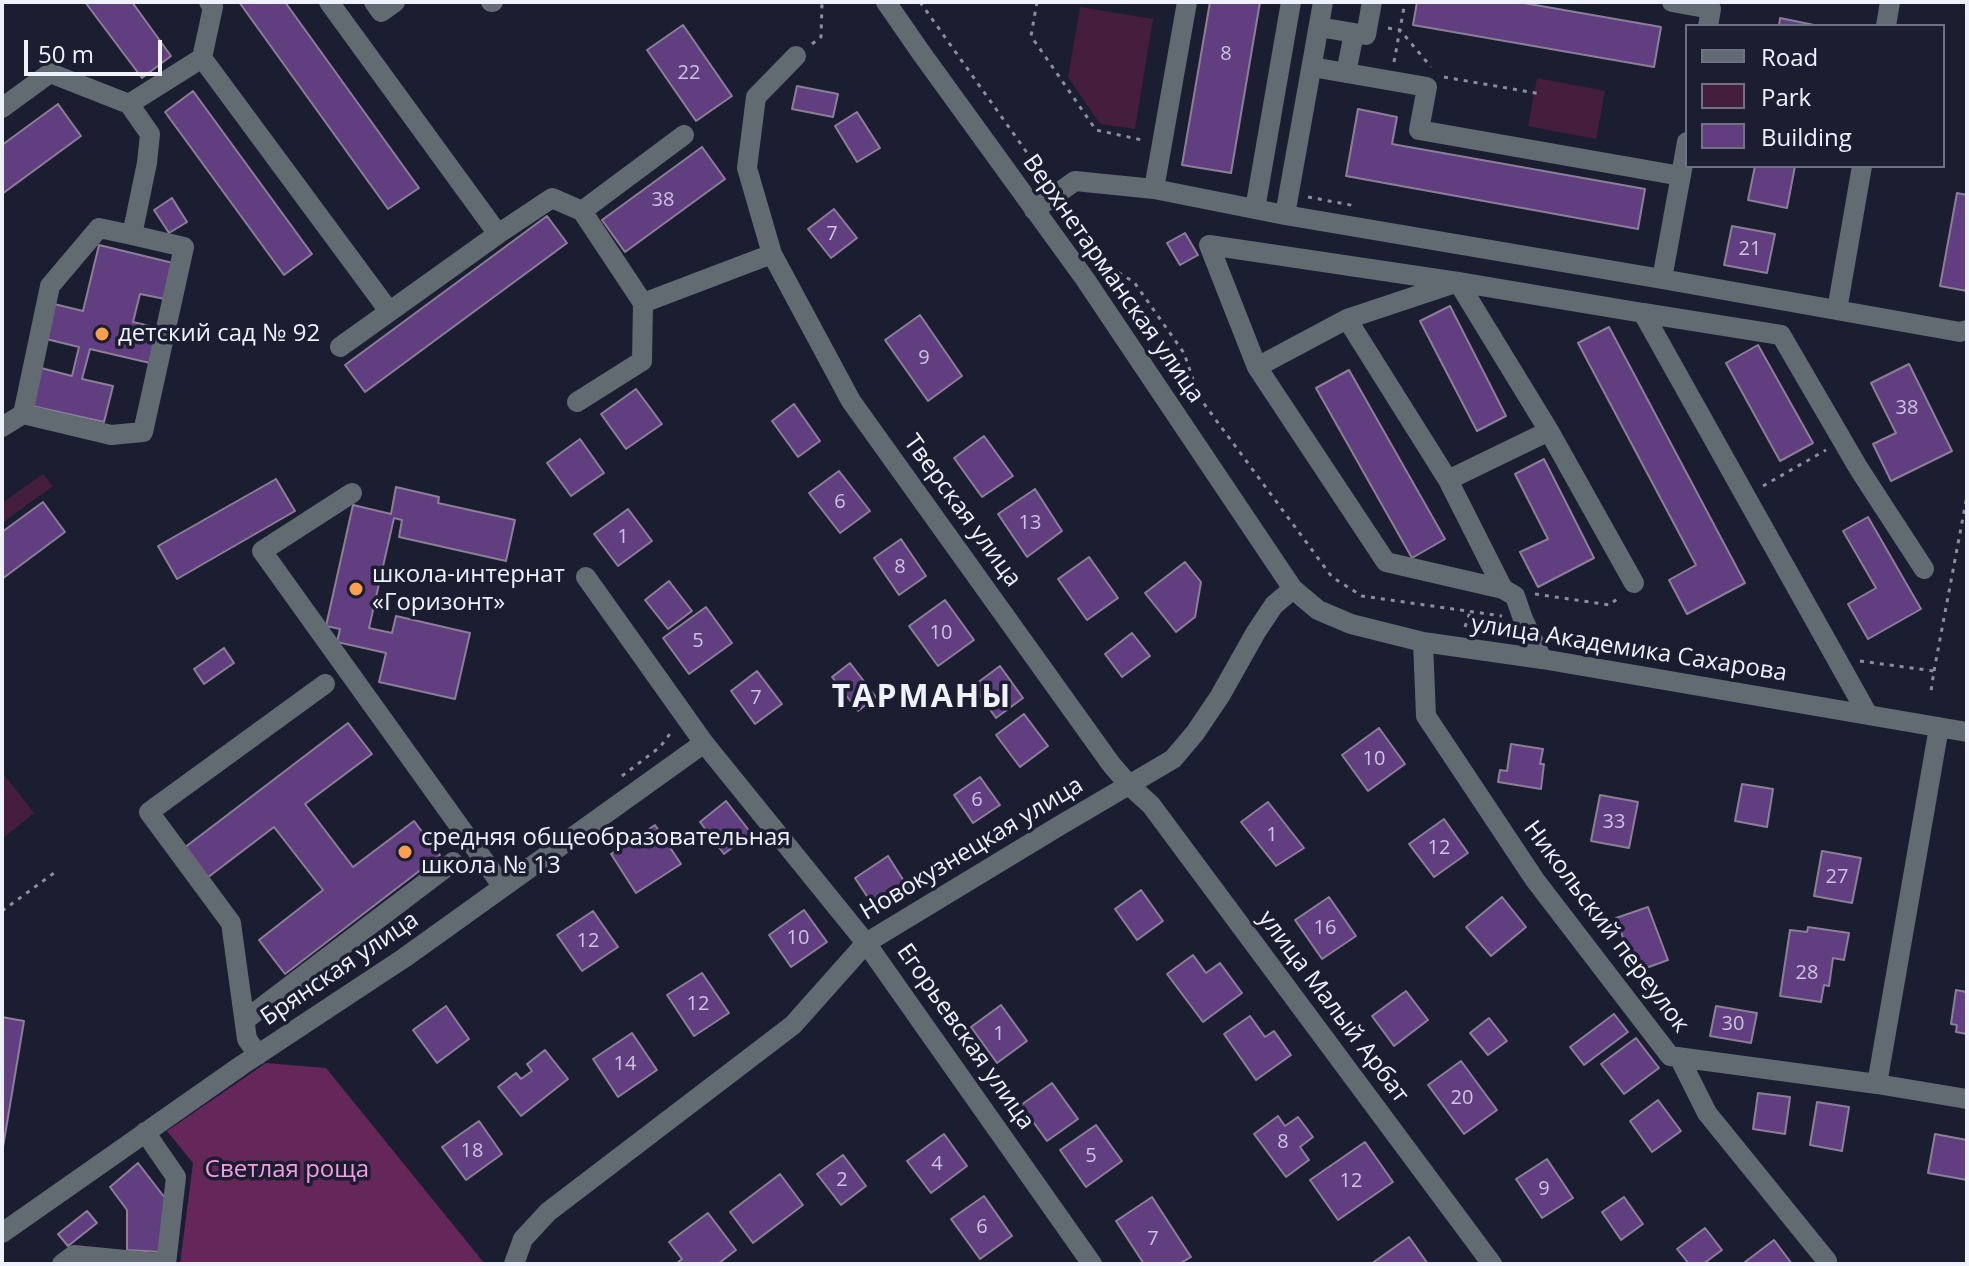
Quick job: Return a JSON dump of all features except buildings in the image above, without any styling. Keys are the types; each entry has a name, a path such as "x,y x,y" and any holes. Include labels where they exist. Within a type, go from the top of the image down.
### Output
{"street":[{"path":"129,104 202,58 213,7 209,2"},
{"path":"329,2 498,234"},
{"path":"374,2 381,12 395,2"},
{"name":"Верхнетарманская улица","path":"886,2 1094,292 1293,589"},
{"path":"1154,189 1187,2"},
{"path":"1255,209 1291,2"},
{"path":"1285,215 1323,2"},
{"path":"1319,27 1366,35 1372,2"},
{"path":"1672,2 1710,12"},
{"path":"1886,24 1890,2"},
{"path":"1346,73 1354,33"},
{"name":"Тверская улица","path":"796,56 756,97 747,168 772,254 851,401 1129,785"},
{"path":"202,58 389,311"},
{"path":"1312,67 1427,87 1419,130 1681,176"},
{"path":"2,108 50,73 129,104 150,134 132,235"},
{"path":"582,211 684,135"},
{"path":"1662,279 1685,153"},
{"path":"1837,310 1862,168"},
{"path":"1034,210 1075,181 1154,189 1285,215 1960,332 1967,330"},
{"path":"340,347 552,198 582,211 643,303 642,361 577,402"},
{"path":"2,427 23,414 111,435 143,432 184,247 99,228 50,286 23,414"},
{"path":"1542,659 1515,596 1503,589 1386,562 1257,367 1209,245 1781,335 1842,441 1924,569"},
{"path":"643,303 772,254"},
{"path":"1257,367 1347,319 1458,282"},
{"path":"1458,282 1549,431 1634,583"},
{"path":"1643,313 1868,715"},
{"path":"1347,319 1448,480 1503,589"},
{"path":"1448,480 1549,431"},
{"path":"352,493 262,551 503,887"},
{"name":"Егорьевская улица","path":"586,577 704,743 866,943 1092,1264"},
{"name":"улица Академика Сахарова","path":"1293,589 1318,610 1351,624 1423,642 1542,659 1967,732"},
{"name":"Новокузнецкая улица","path":"514,1264 523,1239 548,1212 793,1025 866,943 1173,759 1220,696 1274,605 1293,589"},
{"name":"Никольский переулок","path":"1423,642 1426,716 1535,880 1670,1056 1967,1099"},
{"path":"258,1055 247,1039 231,923 149,812 325,684"},
{"path":"1877,1084 1939,727"},
{"name":"Брянская улица","path":"2,1233 145,1132 404,958 704,743"},
{"name":"улица Малый Арбат","path":"1129,785 1151,805 1492,1264"},
{"path":"245,1020 453,862"},
{"path":"1680,1059 1707,1113 1827,1261"},
{"path":"62,1264 74,1255 166,1264 176,1177 145,1132"}],"path":[{"path":"796,56 821,37 824,2"},
{"path":"920,2 1056,194 1114,270 1134,282 1184,353 1199,397 1332,577 1362,596 1523,619"},
{"path":"1037,2 1031,36 1096,130 1162,145"},
{"path":"1390,81 1405,2"},
{"path":"1400,30 1439,76 1541,94"},
{"path":"1745,496 1842,441"},
{"path":"1931,691 1967,496"},
{"path":"1534,593 1610,605 1634,583"},
{"path":"1837,658 1934,671"},
{"path":"2,911 54,873"}],"green space":[{"path":"1080,7 1153,19 1135,129 1100,124 1068,77"},
{"path":"1537,78 1605,91 1596,139 1528,126"},
{"path":"43,474 53,486 2,523 2,503"},
{"path":"2,772 34,813 2,839"},
{"name":"Светлая роща","path":"266,1063 326,1068 485,1264 180,1264 193,1163 167,1131"}],"place":[{"name":"детский сад № 92","path":"102,334"},
{"name":"школа-интернат «Горизонт»","path":"356,589"},
{"name":"средняя общеобразовательная школа № 13","path":"405,852"}],"district":[{"name":"ТАРМАНЫ","path":"922,698"}]}
